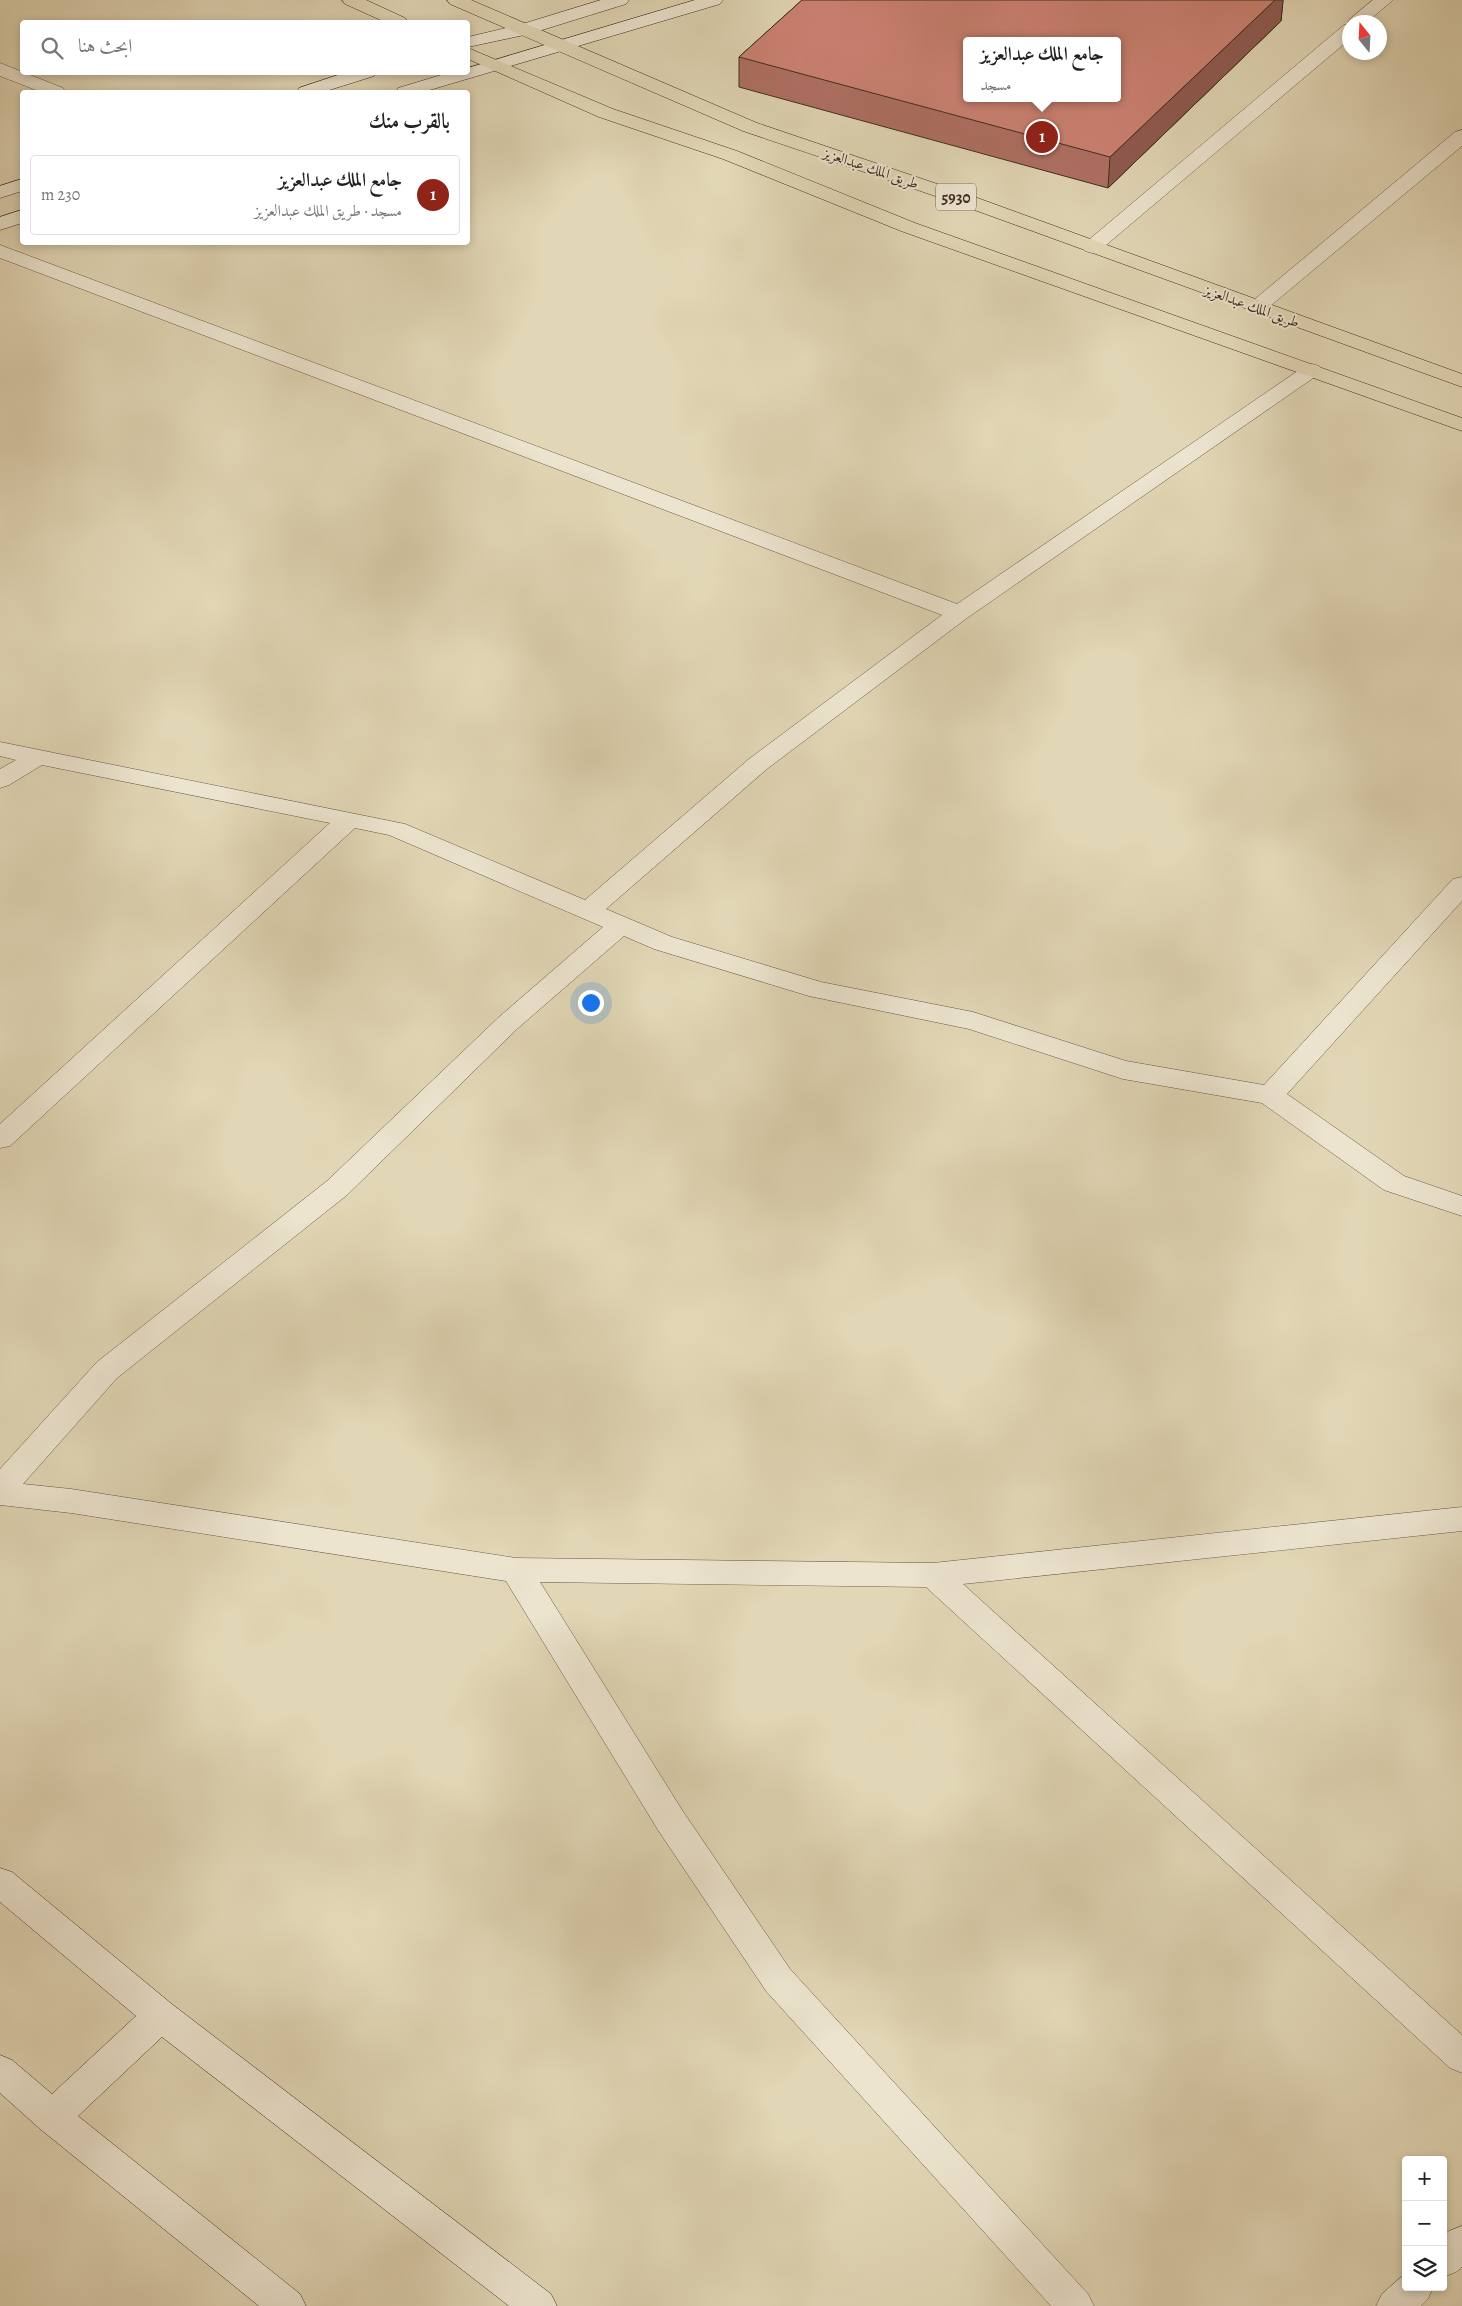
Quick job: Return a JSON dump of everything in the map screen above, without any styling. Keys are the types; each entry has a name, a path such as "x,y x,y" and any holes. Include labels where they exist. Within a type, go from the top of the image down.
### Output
{"main road":[{"path":"351,0 396,20"},
{"name":"طريق الملك عبدالعزيز","path":"456,0 750,127 954,196 1256,308 1462,381"},
{"name":"5930","path":"470,54 606,113 730,155 908,227 1462,425"}],"street":[{"path":"470,42 523,30 620,0"},
{"path":"470,73 714,0"},
{"path":"1366,15 1384,0"},
{"path":"1092,247 1342,36"},
{"path":"0,69 51,90"},
{"path":"312,90 358,75"},
{"path":"412,90 464,75"},
{"path":"1256,308 1462,136"},
{"path":"0,192 20,186"},
{"path":"0,224 20,217"},
{"path":"0,251 959,613"},
{"path":"588,911 758,764 959,613 1312,370"},
{"path":"0,749 396,829 663,943 818,990 972,1021 1122,1070 1270,1095 1394,1183 1462,1206"},
{"path":"0,780 39,756"},
{"path":"0,1139 349,820"},
{"path":"1270,1095 1462,885"},
{"path":"0,1491 106,1370 337,1188 508,1023 621,925"},
{"path":"0,1491 516,1570 933,1575 1462,1519"},
{"path":"516,1570 670,1820 778,1980 1075,2306"},
{"path":"933,1575 1462,2057"},
{"path":"0,1882 161,2016 538,2306"},
{"path":"52,2116 161,2016"},
{"path":"0,2071 52,2116 288,2306"},
{"path":"1447,2256 1462,2243"},
{"path":"1395,2306 1411,2291"}],"building":[{"path":"802,0 1275,0 1110,157 739,57"}],"place":[{"name":"جامع الملك عبدالعزيز","path":"1042,137"}]}
